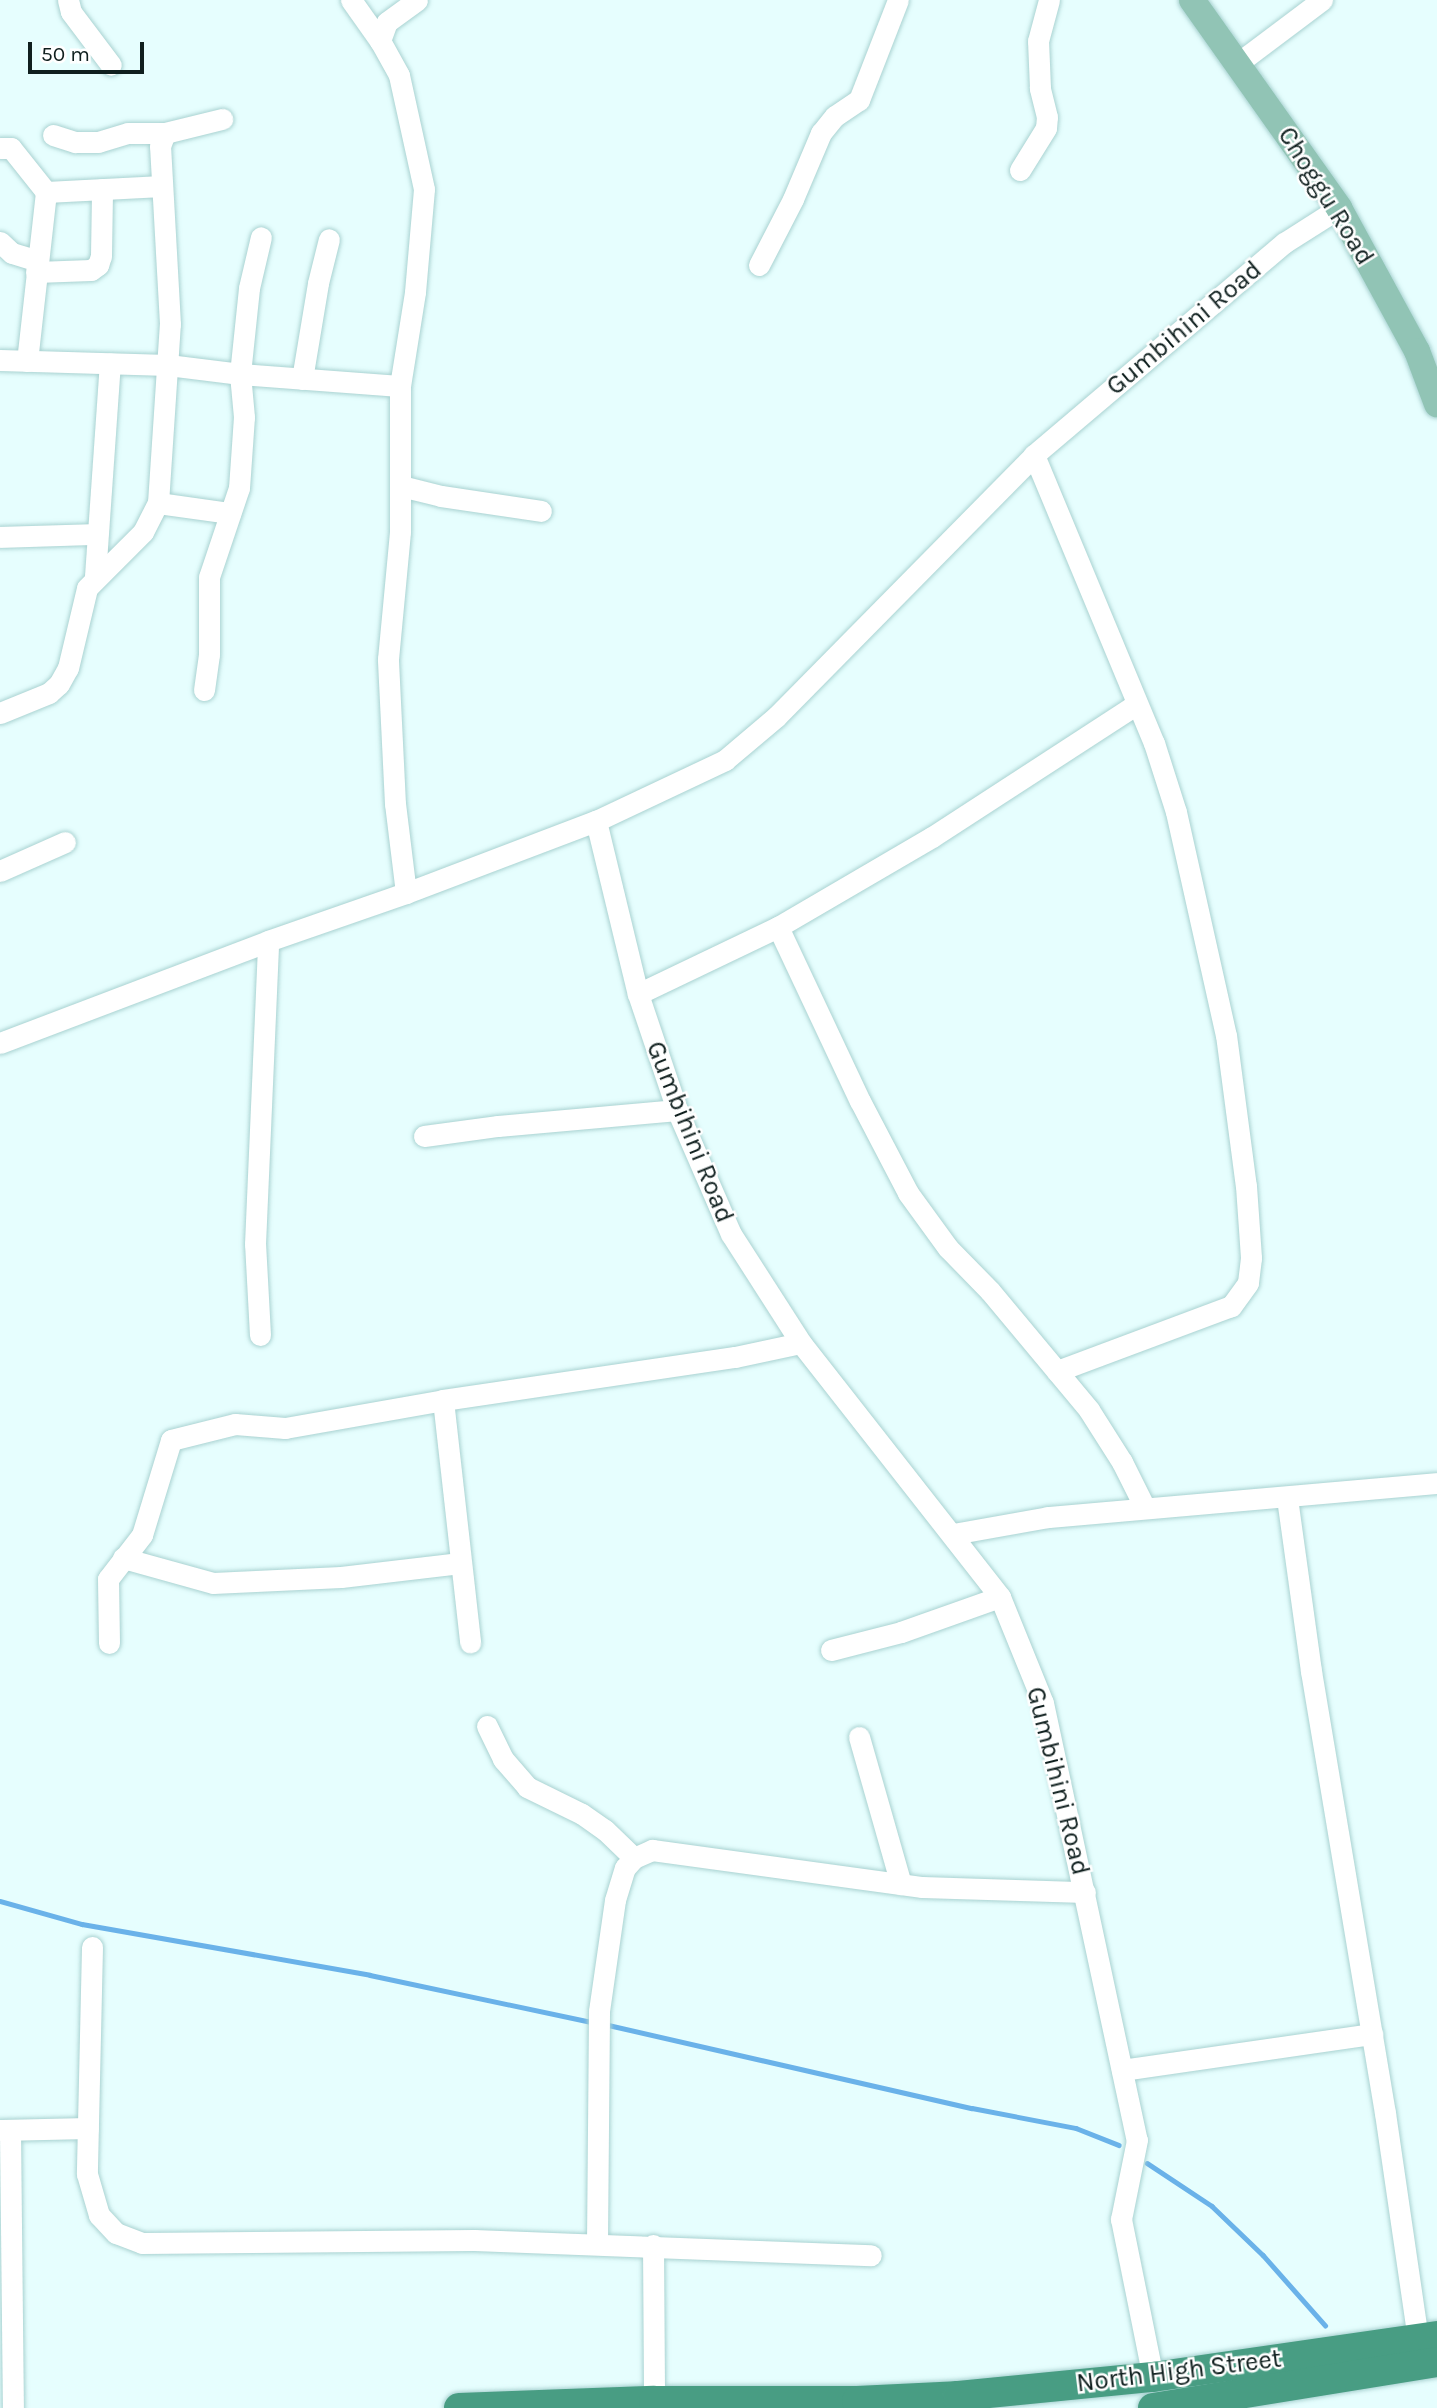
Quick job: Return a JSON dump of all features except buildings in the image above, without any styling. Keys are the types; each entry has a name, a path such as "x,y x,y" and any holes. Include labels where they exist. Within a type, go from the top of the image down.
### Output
{"highway":[{"name":"North High Street","path":"459,2408 654,2401 882,2400 958,2396 1153,2377 1427,2337"},
{"name":"North High Street","path":"1159,2408 1437,2362"}],"main road":[{"name":"Choggu Road","path":"1192,0 1339,208 1432,370 1437,404"}],"street":[{"path":"68,0 71,12 111,65"},
{"path":"351,0 380,41 399,75 424,189 415,292 400,386 400,531 388,659 395,804 406,893"},
{"path":"380,41 387,22 417,0"},
{"path":"759,265 793,199 821,133 835,116 859,100 898,0"},
{"path":"1020,170 1046,128 1047,117 1040,88 1038,41 1049,0"},
{"path":"1238,63 1322,0"},
{"path":"53,135 75,142 98,142 128,133 165,133 222,119"},
{"path":"0,713 49,693 60,684 68,668 87,588 95,576 143,532 158,503 170,324 160,146 165,133"},
{"path":"0,148 7,145 11,148 46,192 27,361"},
{"path":"46,192 162,186"},
{"path":"0,242 12,253 37,266 90,270 98,265 101,256 102,189"},
{"name":"Gumbihini Road","path":"0,1043 596,821 725,760 777,716 1034,455 1284,243 1339,208"},
{"path":"204,690 209,654 209,578 239,488 244,417 240,374 249,288 261,237"},
{"path":"302,379 318,283 329,239"},
{"path":"0,360 168,365 240,374 400,386"},
{"path":"95,576 110,364"},
{"path":"1034,455 1154,743 1176,812 1226,1035 1246,1186 1251,1258 1248,1283 1231,1306 1057,1371"},
{"path":"401,486 441,496 541,511"},
{"path":"158,503 230,513"},
{"path":"0,537 97,534"},
{"path":"638,993 778,928 932,837 1137,704"},
{"name":"Gumbihini Road","path":"596,821 638,993 677,1110 731,1234 801,1343 954,1534 1000,1597 1043,1703 1137,2140 1121,2219 1153,2377"},
{"path":"0,871 65,842"},
{"path":"778,928 860,1101 908,1193 948,1248 990,1291 1057,1371 1122,1462 1145,1508"},
{"path":"260,1335 255,1244 268,941"},
{"path":"424,1136 677,1110"},
{"path":"109,1643 108,1579 142,1535 171,1440 235,1424 285,1428 443,1400 735,1357 801,1343"},
{"path":"443,1400 470,1642"},
{"path":"954,1534 1048,1517 1437,1483"},
{"path":"1287,1498 1311,1671 1372,2034 1427,2337"},
{"path":"123,1558 213,1583 341,1577 460,1563"},
{"path":"831,1650 954,1615 1000,1597"},
{"path":"487,1726 503,1759 527,1787 582,1814 605,1830 634,1858"},
{"path":"859,1737 901,1884"},
{"path":"597,2243 599,2011 615,1900 625,1868 634,1858 652,1850 901,1884 1085,1892"},
{"path":"92,1947 87,2174 99,2215 116,2233 142,2243 474,2240 872,2255"},
{"path":"1122,2070 1372,2034"},
{"path":"13,2408 5,2130 88,2128"},
{"path":"653,2245 654,2401"}],"waterway":[{"path":"0,1901 82,1924 370,1975 592,2022"},
{"path":"604,2024 972,2108 1076,2128 1119,2145"},
{"path":"1147,2163 1212,2206 1263,2255 1325,2325"}]}
